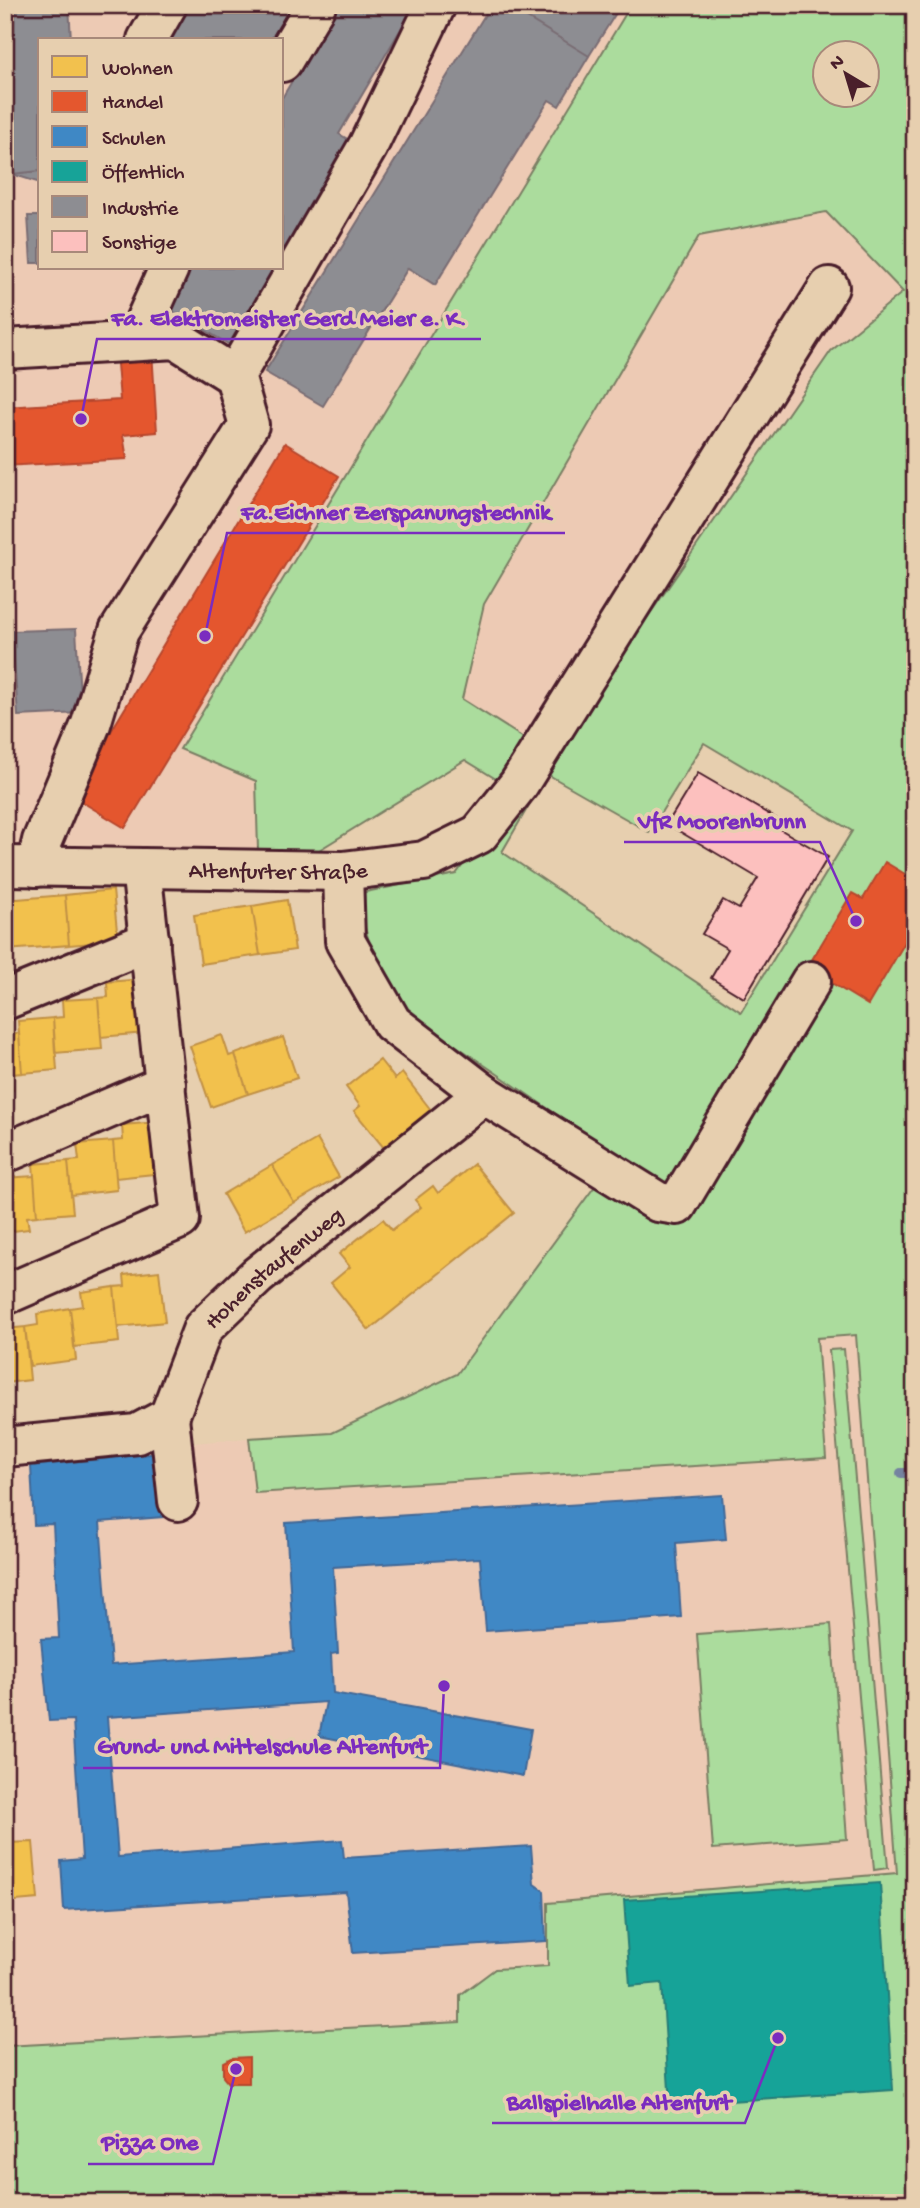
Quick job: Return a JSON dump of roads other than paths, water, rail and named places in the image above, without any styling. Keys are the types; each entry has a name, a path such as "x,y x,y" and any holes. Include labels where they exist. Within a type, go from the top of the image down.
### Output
{"street":[{"path":"148,38 167,5"},
{"path":"284,58 316,5"},
{"path":"235,376 368,146 436,5"},
{"path":"126,342 168,270"},
{"name":"Altenfurter Straße","path":"21,866 343,871 424,861 479,834 519,784 829,287"},
{"path":"5,349 176,339 235,376 248,425 119,631 92,724 42,841 21,866"},
{"path":"5,1295 180,1219 141,868"},
{"path":"343,871 345,942 392,1023 484,1094 658,1202 677,1205 811,982"},
{"path":"5,1000 149,941"},
{"path":"5,1153 166,1084"},
{"name":"Hohenstaufenweg","path":"169,1417 203,1328 257,1276 484,1094"},
{"path":"5,1447 137,1434 169,1417 178,1501"}],"waterway":[{"path":"901,1473 915,1473"}],"place":[{"name":"Fa. Elektromeister Gerd Meier e. K.","path":"81,419"},
{"name":"Fa.Eichner Zerspanungstechnik","path":"205,636"},
{"name":"VfR Moorenbrunn","path":"856,921"},
{"name":"Grund- und Mittelschule Altenfurt","path":"444,1686"},
{"name":"Ballspielhalle Altenfurt","path":"778,2038"},
{"name":"Pizza One","path":"236,2069"}]}
